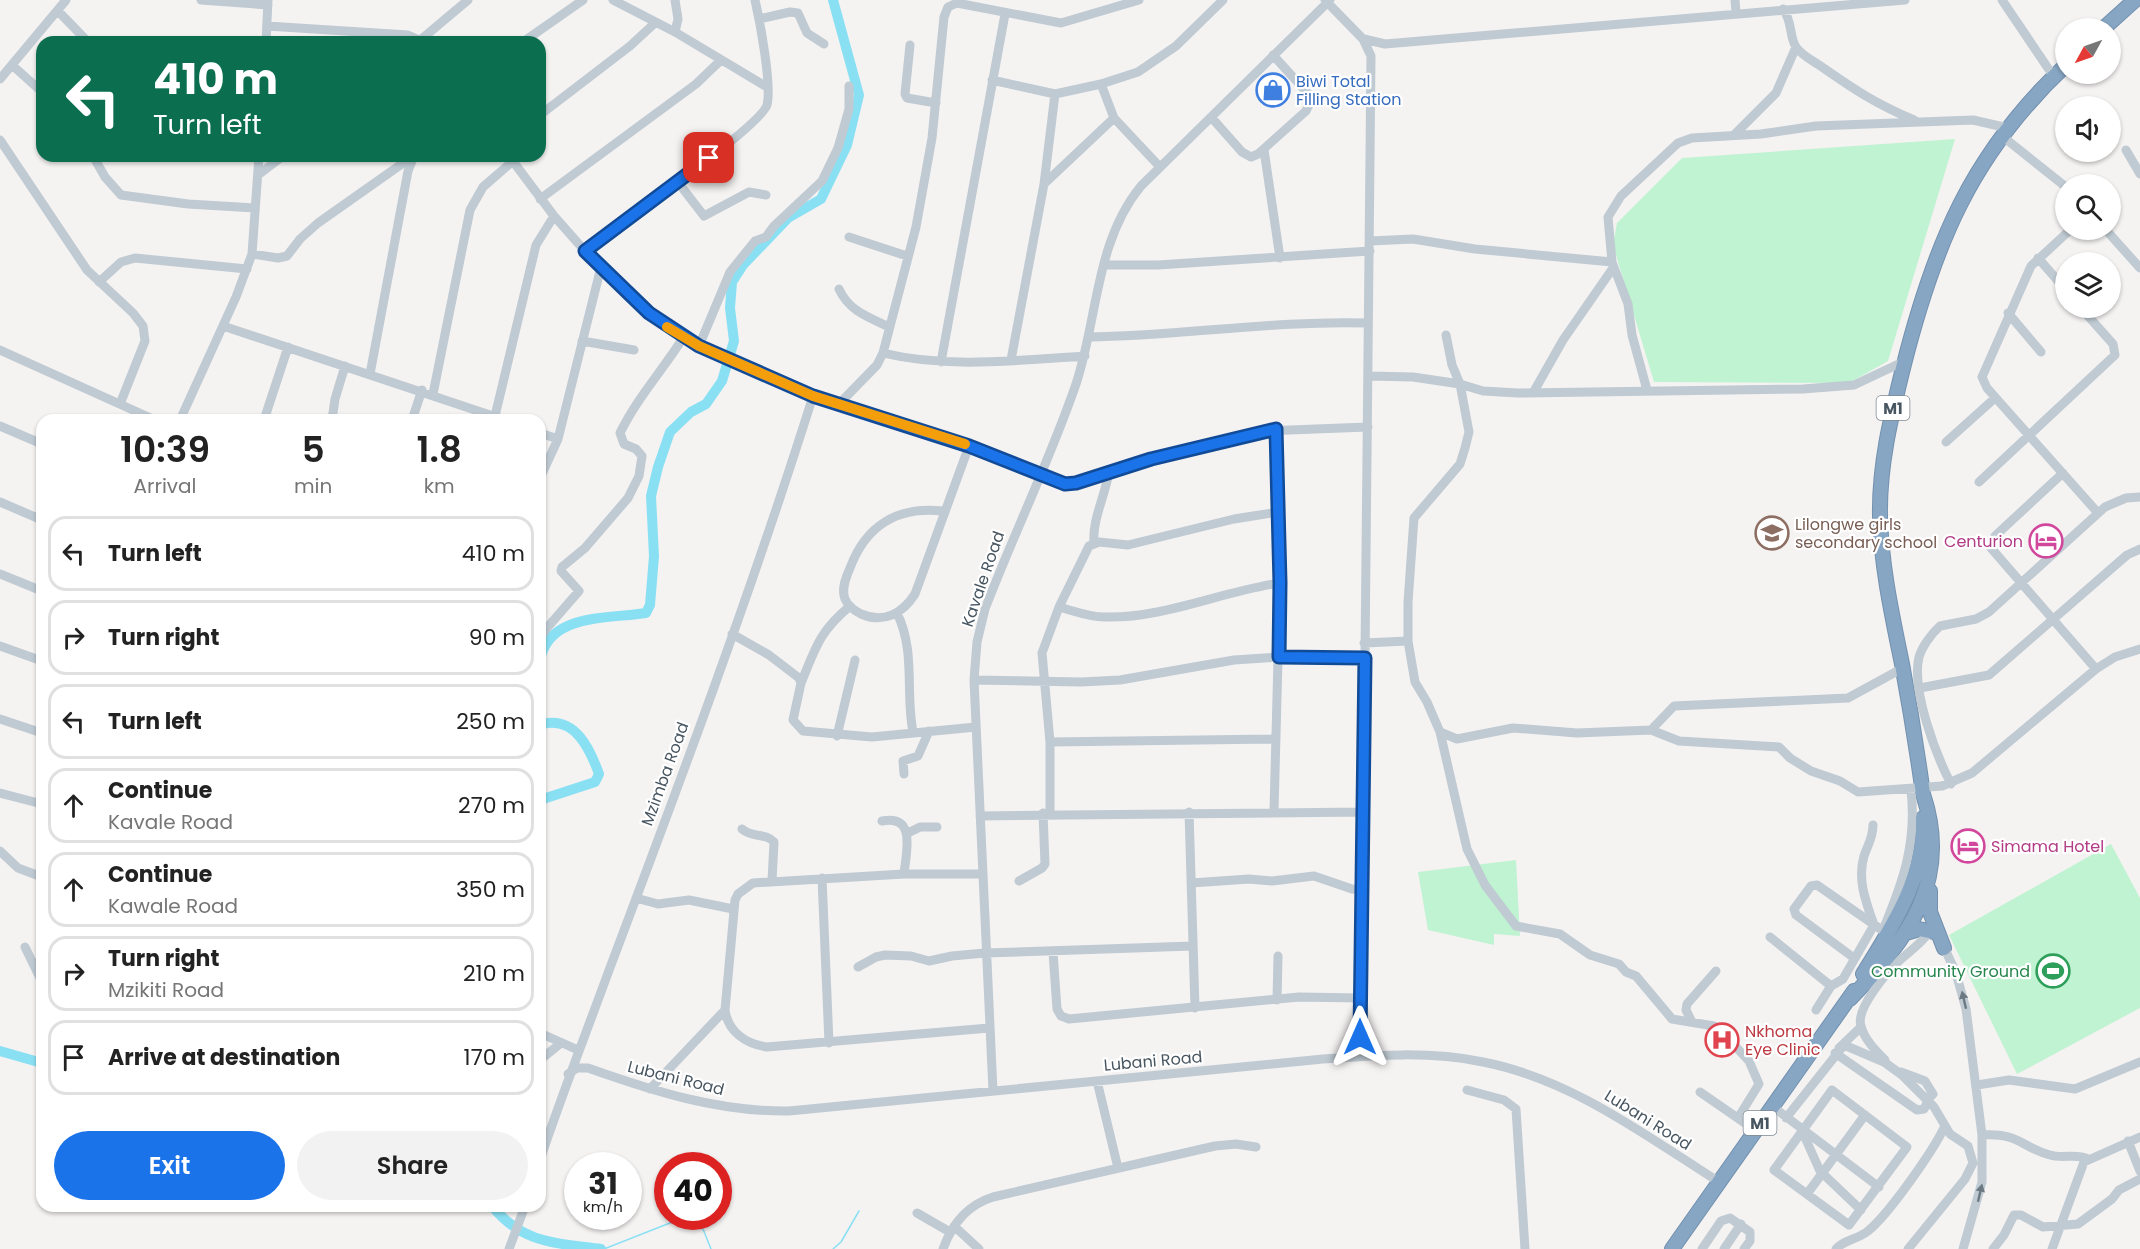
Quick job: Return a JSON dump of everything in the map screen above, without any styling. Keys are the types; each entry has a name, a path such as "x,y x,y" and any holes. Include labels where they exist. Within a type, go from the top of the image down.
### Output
{"highway":[{"path":"2115,18 2134,0"},
{"name":"M1","path":"1850,999 1886,932 1902,908 1914,877 1921,843 1919,791 1903,668 1883,558 1880,515 1883,464 1905,361 1918,308 1942,242 1966,191 2005,132 2054,77"},
{"name":"M1","path":"1919,791 1931,830 1930,912 1944,948"},
{"name":"M1","path":"1672,1249 1850,999 1906,933 1917,915 1927,887 1932,856"},
{"path":"1906,933 1919,929 1932,931"}],"street":[{"path":"37,36 66,0"},
{"path":"201,0 268,3 266,36"},
{"path":"427,36 468,0"},
{"path":"532,36 583,0"},
{"path":"613,0 675,32 720,61 767,87"},
{"path":"675,0 678,19 675,32"},
{"path":"585,251 760,117 767,106 767,87 756,0"},
{"path":"839,404 877,365 884,353 918,216 936,103 944,17 949,2 1062,23 1139,0"},
{"path":"992,80 1055,94 1101,84 1138,72 1157,62 1223,0"},
{"path":"1735,0 1736,13"},
{"path":"1363,39 1385,44 1905,0"},
{"path":"2002,0 2054,77"},
{"path":"1327,1 1363,39 1371,56 1361,1056"},
{"name":"Kavale Road","path":"993,1091 974,680 977,642 985,609 1069,402 1089,337 1112,236 1125,208 1160,167 1327,1"},
{"path":"1734,135 1776,93 1796,47 1791,21 1783,9"},
{"path":"58,11 82,36"},
{"path":"759,19 790,12 798,13 807,33 824,44"},
{"path":"942,362 1005,14"},
{"path":"546,110 630,46 656,22"},
{"path":"267,26 362,31 392,36"},
{"path":"0,79 36,37"},
{"path":"910,45 905,94 908,98 936,103"},
{"path":"1796,47 1854,90 1879,105 1919,122"},
{"path":"1211,117 1248,156 1254,156 1264,150 1306,111 1312,102 1310,94 1273,55"},
{"path":"540,199 696,84 720,61"},
{"path":"12,65 36,87"},
{"path":"1101,84 1114,118 1160,167"},
{"path":"699,346 729,272 755,241 766,237 774,226 822,181 841,138 849,109 849,86"},
{"path":"1011,360 1044,184 1055,94"},
{"path":"1044,184 1114,118"},
{"path":"1647,390 1632,335 1628,304 1613,265 1608,217 1621,195 1678,143 1692,138 1761,134 1816,126 1972,120 2005,132 2055,178"},
{"path":"0,140 75,254 99,282 139,320 145,335 139,358 120,404"},
{"path":"1264,150 1280,258"},
{"path":"2126,150 2140,174"},
{"path":"97,162 109,182 121,195 188,204 255,208"},
{"path":"183,414 223,326 252,254 259,162"},
{"path":"258,175 275,162"},
{"path":"252,254 278,258 287,256 300,239 318,223 404,162"},
{"path":"370,374 411,162"},
{"path":"433,394 470,210 483,187 508,162"},
{"path":"513,162 540,199 585,251 649,313 683,338 813,396 969,446 1071,484 1151,459 1276,429 1368,427"},
{"path":"677,182 704,216 749,192 766,195"},
{"path":"489,414 536,245 554,216"},
{"path":"849,237 907,256"},
{"path":"1104,265 1158,265 1280,258 1413,239 1475,249 1613,265"},
{"path":"2059,240 2031,266 2008,313 1982,377 1995,398 2098,513"},
{"path":"2115,240 2140,268"},
{"path":"99,282 121,262 135,258 247,269"},
{"path":"2038,258 2055,277"},
{"path":"1533,393 1563,340 1613,265"},
{"path":"546,465 558,439 601,267"},
{"path":"839,289 848,305 889,327"},
{"path":"2008,313 2041,352"},
{"path":"1979,482 2115,355 2113,344 2090,318"},
{"path":"1089,337 1122,337 1300,322 1368,323"},
{"path":"223,326 422,390 483,414"},
{"path":"1446,335 1452,365 1460,384 1469,432 1460,464 1414,518 1408,602 1408,640 1415,682 1440,732 1467,849 1485,885 1516,926 1560,934 1590,955 1619,964 1626,972 1635,976 1672,1019 1714,1026 1721,1031 1749,1061 1757,1075 1758,1090 1738,1118"},
{"path":"546,628 579,591 561,571 562,567 585,548 632,490 639,476 642,456 636,449 624,444 620,433 639,396 660,373 683,338"},
{"path":"582,341 634,350"},
{"path":"266,414 288,347"},
{"path":"0,350 142,414"},
{"path":"884,353 912,360 942,362 1084,356"},
{"path":"1368,376 1413,377 1460,384 1483,391 1533,393 1803,389 1854,385 1905,361"},
{"path":"333,414 334,399 345,366"},
{"path":"414,414 422,390"},
{"name":"Mzimba Road","path":"546,1142 568,1074 636,898 732,634 785,485 813,396"},
{"path":"1946,441 1995,398"},
{"path":"0,426 36,441"},
{"path":"1274,811 1280,583 1276,429"},
{"path":"546,435 558,439"},
{"path":"943,512 918,511 876,526 864,540 846,576 844,591 850,606 870,617 881,618 897,613 915,594 943,512 969,446"},
{"path":"1018,881 1045,864 1050,742 1046,682 1042,661 1044,645 1059,607 1086,551 1094,543 1094,526 1103,501 1109,472"},
{"path":"2063,473 1992,539 1994,552 2055,619 2096,669"},
{"path":"1952,784 1938,759 1920,688 1919,655 1936,630 1944,624 1983,616 2098,513 2119,500 2140,497"},
{"path":"0,502 36,517"},
{"path":"1094,543 1128,545 1234,519 1278,512"},
{"path":"1920,688 1989,675 2127,555 2140,549"},
{"path":"0,574 36,589"},
{"path":"1059,607 1096,616 1117,616 1159,611 1243,588 1280,583"},
{"path":"850,606 824,630 801,683 794,714 795,724 804,731 837,736 872,737 976,727"},
{"path":"897,613 907,636 908,701 913,732"},
{"path":"732,634 795,672 801,683"},
{"path":"1364,643 1408,640"},
{"path":"0,646 36,660"},
{"path":"1440,732 1457,739 1513,728 1577,733 1652,730 1679,741 1779,747 1790,758 1811,771 1840,781 1858,792 1919,791 1952,784 1980,768 2096,669 2115,657 2140,649"},
{"path":"974,680 1046,682 1120,680 1234,660 1279,657 1365,658"},
{"path":"837,736 855,660"},
{"path":"1652,730 1674,706 1848,698 1903,668"},
{"path":"0,719 36,731"},
{"path":"904,774 903,761 918,756 929,731"},
{"path":"1050,742 1275,739"},
{"path":"1854,958 1796,915 1794,909 1811,886 1816,885 1886,932 1910,849 1919,791"},
{"path":"0,793 36,802"},
{"path":"1189,812 1196,1008"},
{"path":"980,816 1047,813 1362,812"},
{"path":"882,821 897,821 905,826 908,833 904,874"},
{"path":"1816,1010 1831,986 1842,979 1874,925 1863,892 1861,877 1864,856 1873,837 1873,825"},
{"path":"908,833 920,827 937,827"},
{"path":"742,829 749,835 766,836 774,842 772,881"},
{"path":"0,851 18,868 36,875"},
{"path":"983,874 904,874 772,881 753,883 745,887 738,894 733,909 725,1010 726,1018 736,1033 758,1046 989,1028"},
{"path":"1191,883 1249,879 1272,881 1314,876 1361,890"},
{"path":"822,879 829,1042"},
{"path":"636,898 658,903 696,901 733,909"},
{"path":"1902,908 1917,915 1944,948 1956,973 1966,1009 1982,1135 1982,1182 1963,1249"},
{"path":"1895,1070 1874,1049 1861,1027 1861,1016 1875,987 1932,931"},
{"path":"1770,937 1831,986"},
{"path":"25,946 36,969"},
{"path":"858,967 881,955 911,956 929,961 985,953 1192,946"},
{"path":"1053,952 1057,1009 1064,1018 1311,997 1360,998"},
{"path":"1277,1000 1278,956"},
{"path":"1692,1022 1686,1010 1687,1004 1716,971"},
{"path":"650,1089 725,1010"},
{"path":"1786,1118 1836,1052 1861,1027"},
{"path":"546,1036 578,1050"},
{"path":"546,1056 561,1043"},
{"path":"1844,1045 1849,1046 1895,1070 1925,1082 1933,1094 1926,1099 1924,1109 1917,1110 1836,1052 1844,1045"},
{"name":"Lubani Road","path":"568,1074 577,1068 588,1068 650,1089 716,1105 775,1111 1361,1056 1460,1058 1526,1073 1610,1112 1719,1182"},
{"path":"1977,1085 2009,1080 2075,1089 2140,1062"},
{"path":"1097,1081 1118,1168"},
{"path":"1467,1090 1504,1100 1516,1109 1525,1249"},
{"path":"1832,1090 1907,1147 1879,1187 1847,1225 1774,1169 1802,1131 1832,1090"},
{"path":"1700,1092 1755,1130"},
{"path":"1908,1249 1965,1179 1973,1163 1968,1146 1950,1134 1926,1099"},
{"path":"1772,1106 1802,1131 1879,1187"},
{"path":"1807,1194 1865,1114"},
{"path":"1836,1249 1841,1244 1862,1236 1874,1226 1930,1152 1945,1126"},
{"path":"1802,1131 1812,1159 1822,1174 1845,1192 1861,1210"},
{"path":"1982,1135 2006,1135 2051,1155 2082,1156 2088,1159"},
{"path":"2052,1249 2082,1167 2088,1159 2140,1137"},
{"path":"1993,1249 2014,1215 2020,1215 2043,1227 2078,1224 2119,1190 2139,1177 2128,1142"},
{"path":"943,1249 952,1229 975,1204 983,1200 1215,1146 1236,1144 1256,1147"},
{"path":"509,1249 523,1212"},
{"path":"917,1213 952,1229 979,1249"},
{"path":"1702,1249 1721,1221 1730,1218 1748,1229 1750,1237 1744,1249"},
{"path":"1724,1249 1741,1224"}],"green space":[{"path":"1955,139 1888,361 1849,383 1654,382 1613,245 1617,223 1682,158"},
{"name":"Community Ground","path":"2111,844 2140,898 2140,1008 2017,1074 1949,935"},
{"path":"1516,860 1520,936 1494,934 1494,945 1428,930 1418,872"}],"waterway":[{"path":"546,645 555,634 567,626 598,618 646,613 650,605 654,556 651,496 658,467 670,432 691,412 706,404 722,381 734,341 730,308 732,282 743,265 788,218 821,199 847,145 859,95 833,0"},
{"path":"546,724 564,725 580,737 599,774 595,782 546,798"},
{"path":"0,1051 36,1061"},
{"path":"833,1249 841,1242 859,1211"},
{"path":"498,1212 516,1228 541,1240 601,1249"},
{"path":"604,1249 675,1221 703,1229 711,1249"}],"slow traffic":[{"path":"667,327 699,346 787,386 965,444"}],"place":[{"name":"Biwi Total Filling Station","path":"1273,90"},
{"name":"Lilongwe girls secondary school","path":"1772,533"},
{"name":"Centurion","path":"2046,541"},
{"name":"Simama Hotel","path":"1968,846"},
{"name":"Community Ground","path":"2053,971"},
{"name":"Nkhoma Eye Clinic","path":"1722,1040"}],"route":[{"path":"709,158 585,251 649,313 683,338 699,346 813,396 969,446 1065,484 1076,483 1151,459 1276,429 1280,583 1279,657 1365,658 1360,1037"}]}
